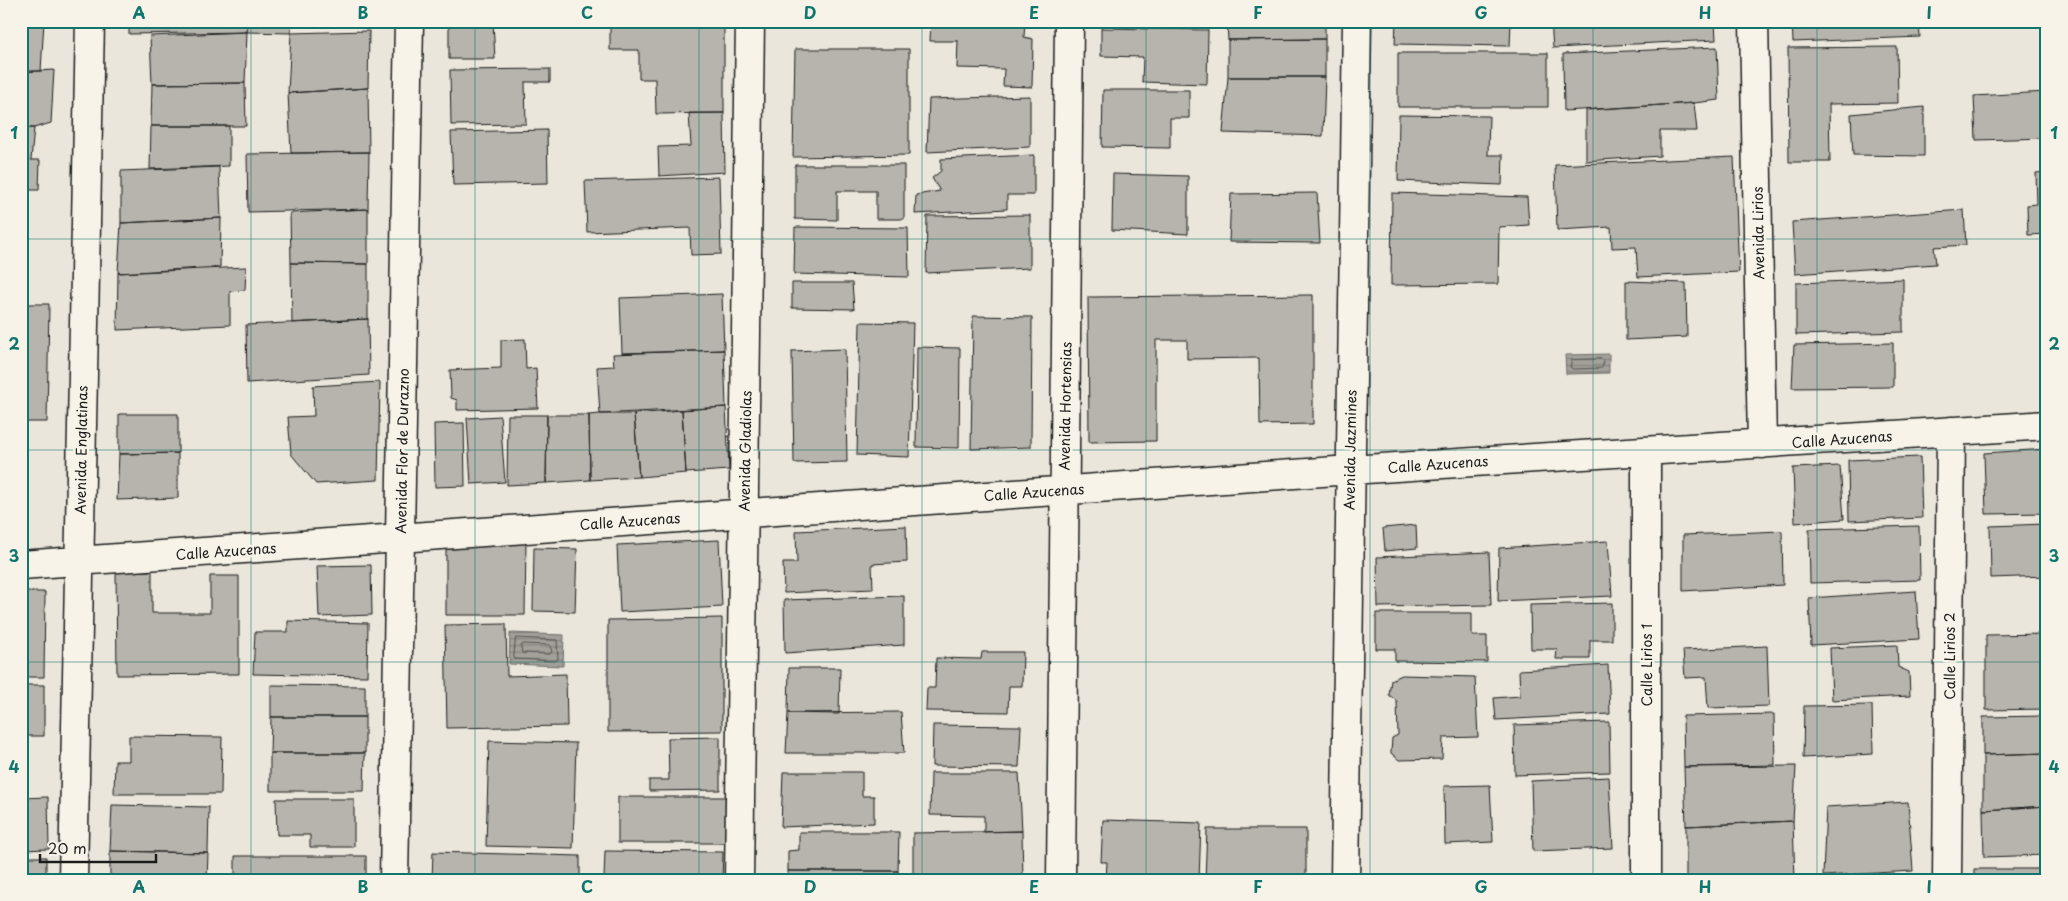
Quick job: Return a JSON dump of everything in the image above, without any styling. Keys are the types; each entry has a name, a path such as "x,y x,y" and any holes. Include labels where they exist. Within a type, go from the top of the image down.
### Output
{"street":[{"name":"Avenida Englatinas","path":"73,880 90,21"},
{"name":"Avenida Flor de Durazno","path":"394,880 409,21"},
{"name":"Avenida Gladiolas","path":"739,880 750,21"},
{"name":"Avenida Hortensias","path":"1061,880 1068,21"},
{"name":"Avenida Jazmines","path":"1345,880 1357,21"},
{"name":"Avenida Lirios","path":"1754,21 1762,444"},
{"name":"Calle Azucenas","path":"21,566 1350,470 2047,425"},
{"name":"Calle Lirios 2","path":"1947,880 1951,431"},
{"name":"Calle Lirios 1","path":"1646,451 1646,880"}],"water":[{"path":"1609,354 1609,373 1566,374 1565,355"},
{"path":"510,633 564,635 563,666 509,664"}],"building":[{"path":"21,21 44,21 41,71 21,71"},
{"path":"129,21 247,21 247,32 129,34"},
{"path":"247,21 292,21 291,33 247,32"},
{"path":"449,21 493,21 495,59 449,59"},
{"path":"610,21 724,21 724,113 656,114 655,79 639,79 639,50 610,50"},
{"path":"931,21 1025,21 1024,37 1033,39 1032,87 1003,86 1004,69 957,68 958,41 930,41"},
{"path":"1227,21 1325,21 1325,39 1228,40"},
{"path":"1396,21 1511,21 1510,46 1395,44"},
{"path":"1551,21 1663,21 1663,25 1679,25 1678,21 1715,21 1716,40 1553,48"},
{"path":"1792,21 1919,21 1920,37 1793,42"},
{"path":"1101,28 1208,30 1207,84 1142,82 1143,57 1101,56"},
{"path":"369,31 368,88 288,93 291,33"},
{"path":"247,32 245,83 152,84 150,36"},
{"path":"1325,39 1325,77 1228,77 1228,40"},
{"path":"1717,47 1719,100 1564,111 1563,54"},
{"path":"1897,47 1898,103 1829,104 1830,162 1789,162 1788,48"},
{"path":"795,49 909,49 909,155 793,157"},
{"path":"1398,53 1548,53 1548,107 1398,107"},
{"path":"550,69 550,82 525,82 526,124 451,125 450,70"},
{"path":"54,70 51,123 34,128 21,128 21,72"},
{"path":"1228,77 1325,77 1323,136 1223,133"},
{"path":"245,83 246,126 151,126 152,84"},
{"path":"368,88 369,152 291,153 288,93"},
{"path":"1103,90 1189,90 1189,118 1170,118 1170,148 1102,147"},
{"path":"2047,92 2047,138 1976,140 1974,96"},
{"path":"1030,96 1030,147 927,152 929,99"},
{"path":"1694,103 1697,131 1660,131 1660,156 1586,161 1586,110"},
{"path":"1924,107 1924,156 1853,155 1851,114"},
{"path":"689,113 724,113 725,172 659,176 658,147 691,146"},
{"path":"1399,115 1489,116 1488,155 1503,155 1502,185 1398,181"},
{"path":"151,126 229,126 229,166 150,169"},
{"path":"21,128 34,128 31,160 40,160 39,190 21,190"},
{"path":"547,130 548,183 453,185 451,132"},
{"path":"369,152 368,209 248,212 247,154"},
{"path":"2045,153 2047,153 2047,234 2028,235 2027,205 2037,204 2036,173 2046,172"},
{"path":"1034,155 1034,195 1007,195 1007,209 915,214 916,195 940,191 932,178 941,171 941,159"},
{"path":"1734,157 1739,272 1638,277 1636,247 1612,248 1611,227 1557,230 1555,165"},
{"path":"795,165 904,165 904,219 876,219 876,191 837,191 837,220 795,219"},
{"path":"219,167 221,218 121,223 121,171"},
{"path":"1113,174 1188,176 1188,234 1112,230"},
{"path":"719,177 721,254 691,255 690,228 587,232 585,181"},
{"path":"1317,193 1320,243 1229,242 1231,194"},
{"path":"1392,193 1527,197 1529,225 1499,227 1498,284 1391,285"},
{"path":"368,209 368,264 291,263 290,213"},
{"path":"1964,210 1966,245 1934,247 1936,264 1795,274 1792,222"},
{"path":"1030,215 1030,268 926,273 927,216"},
{"path":"221,218 220,267 118,273 121,223"},
{"path":"795,227 908,228 909,277 794,274"},
{"path":"291,263 368,264 368,319 292,323"},
{"path":"246,267 245,290 230,291 230,325 117,330 118,273"},
{"path":"1903,279 1903,332 1796,335 1796,283"},
{"path":"1626,281 1686,283 1687,337 1626,340"},
{"path":"792,283 852,283 854,309 792,308"},
{"path":"722,294 724,350 622,353 620,298"},
{"path":"1313,295 1313,424 1260,425 1259,358 1187,359 1187,340 1156,340 1156,441 1089,442 1088,297"},
{"path":"21,304 49,304 47,422 21,422"},
{"path":"973,316 1032,317 1031,447 971,449"},
{"path":"368,319 369,375 247,383 246,325"},
{"path":"860,322 913,323 909,457 857,455"},
{"path":"525,339 526,369 536,368 538,408 457,410 457,400 451,398 450,370 501,368 501,340"},
{"path":"1893,343 1893,387 1792,388 1794,345"},
{"path":"917,347 960,348 959,448 916,447"},
{"path":"845,349 847,462 794,463 792,351"},
{"path":"724,350 726,407 600,414 597,367 614,366 613,354"},
{"path":"380,382 378,480 316,484 291,454 288,417 314,416 313,386"},
{"path":"726,407 729,470 686,473 682,410"},
{"path":"682,410 686,473 639,477 634,414"},
{"path":"119,414 178,414 178,453 119,454"},
{"path":"634,414 639,477 590,480 589,415"},
{"path":"508,415 547,415 546,483 507,485"},
{"path":"547,415 589,415 590,480 546,483"},
{"path":"500,416 505,482 471,484 467,418"},
{"path":"464,423 465,486 435,487 434,424"},
{"path":"2047,449 2047,513 1986,514 1984,453"},
{"path":"178,453 178,498 117,500 119,454"},
{"path":"1920,457 1922,518 1849,521 1848,460"},
{"path":"1840,466 1844,519 1795,523 1793,468"},
{"path":"2047,524 2047,576 1991,578 1990,526"},
{"path":"1416,525 1417,548 1385,551 1383,528"},
{"path":"906,526 907,562 872,564 873,589 784,593 783,563 797,563 796,531"},
{"path":"1919,526 1920,580 1810,583 1809,529"},
{"path":"1782,531 1783,585 1683,591 1683,535"},
{"path":"446,539 526,539 525,615 446,615"},
{"path":"719,540 722,607 620,612 617,545"},
{"path":"1608,541 1612,596 1498,601 1499,548"},
{"path":"534,548 577,549 575,612 533,611"},
{"path":"1489,552 1491,605 1378,607 1377,557"},
{"path":"371,565 372,615 319,617 317,566"},
{"path":"116,571 152,571 152,613 210,613 210,576 239,576 239,674 117,675"},
{"path":"1916,591 1919,639 1811,645 1809,598"},
{"path":"21,592 45,592 44,677 21,677"},
{"path":"904,596 904,645 785,653 784,600"},
{"path":"1612,603 1612,640 1590,640 1590,659 1556,659 1557,649 1531,649 1530,605"},
{"path":"1376,613 1472,613 1472,636 1487,636 1487,662 1395,661 1395,649 1376,649"},
{"path":"722,618 722,731 608,732 608,620"},
{"path":"288,621 368,623 367,676 253,674 255,632 288,632"},
{"path":"506,624 507,676 566,674 567,726 447,728 445,625"},
{"path":"2047,634 2047,709 1986,710 1986,635"},
{"path":"1897,645 1898,667 1909,672 1910,696 1832,700 1830,648"},
{"path":"1767,646 1769,706 1708,708 1706,677 1685,678 1683,650"},
{"path":"982,652 1023,652 1022,686 1009,686 1008,712 926,711 927,688 935,688 936,658 981,659"},
{"path":"1608,665 1610,714 1496,720 1494,698 1520,696 1519,670"},
{"path":"789,668 840,668 839,714 788,713"},
{"path":"1402,675 1475,677 1478,737 1443,738 1442,759 1399,760 1391,753 1392,738 1398,735 1397,701 1389,695 1391,680"},
{"path":"21,685 44,685 44,736 21,736"},
{"path":"271,685 365,686 365,717 271,717"},
{"path":"1872,705 1873,754 1803,758 1804,706"},
{"path":"901,712 904,753 786,753 788,713"},
{"path":"1774,714 1775,765 1684,767 1683,716"},
{"path":"2047,716 2047,753 1983,755 1983,717"},
{"path":"271,717 365,717 365,753 270,753"},
{"path":"1609,722 1610,772 1515,775 1514,725"},
{"path":"933,725 1021,726 1019,767 932,766"},
{"path":"129,736 222,737 221,794 114,794 115,761 129,761"},
{"path":"720,737 720,790 649,791 649,780 669,780 668,738"},
{"path":"489,741 576,743 573,848 486,846"},
{"path":"270,753 365,753 364,791 270,791"},
{"path":"2047,753 2047,806 1983,810 1983,755"},
{"path":"1796,766 1793,821 1686,826 1684,767"},
{"path":"783,772 862,772 862,796 874,796 874,823 781,827"},
{"path":"931,773 1019,773 1022,831 984,832 984,816 930,815"},
{"path":"1609,777 1613,848 1533,851 1531,781"},
{"path":"1490,785 1493,842 1445,844 1444,786"},
{"path":"48,797 49,849 21,850 21,798"},
{"path":"618,797 726,797 726,843 618,843"},
{"path":"276,799 354,799 354,847 310,847 310,835 277,835"},
{"path":"1908,802 1913,871 1823,876 1826,807"},
{"path":"112,805 209,807 208,853 110,851"},
{"path":"2047,806 2047,855 1984,857 1983,810"},
{"path":"1103,820 1201,823 1199,880 1106,880 1107,862 1101,862"},
{"path":"1793,821 1795,880 1686,880 1686,826"},
{"path":"1207,829 1306,829 1306,880 1205,880"},
{"path":"1022,831 1023,880 913,880 913,833"},
{"path":"799,832 899,832 898,871 788,871 788,851 799,850"},
{"path":"110,851 208,853 207,880 110,880"},
{"path":"605,851 723,852 722,880 604,879"},
{"path":"433,852 580,856 580,880 432,880"},
{"path":"235,856 366,856 366,880 235,880"},
{"path":"21,857 46,857 46,880 21,880"},
{"path":"1974,869 2046,869 2046,880 1974,880"},
{"path":"788,871 898,871 899,880 788,880"}]}
